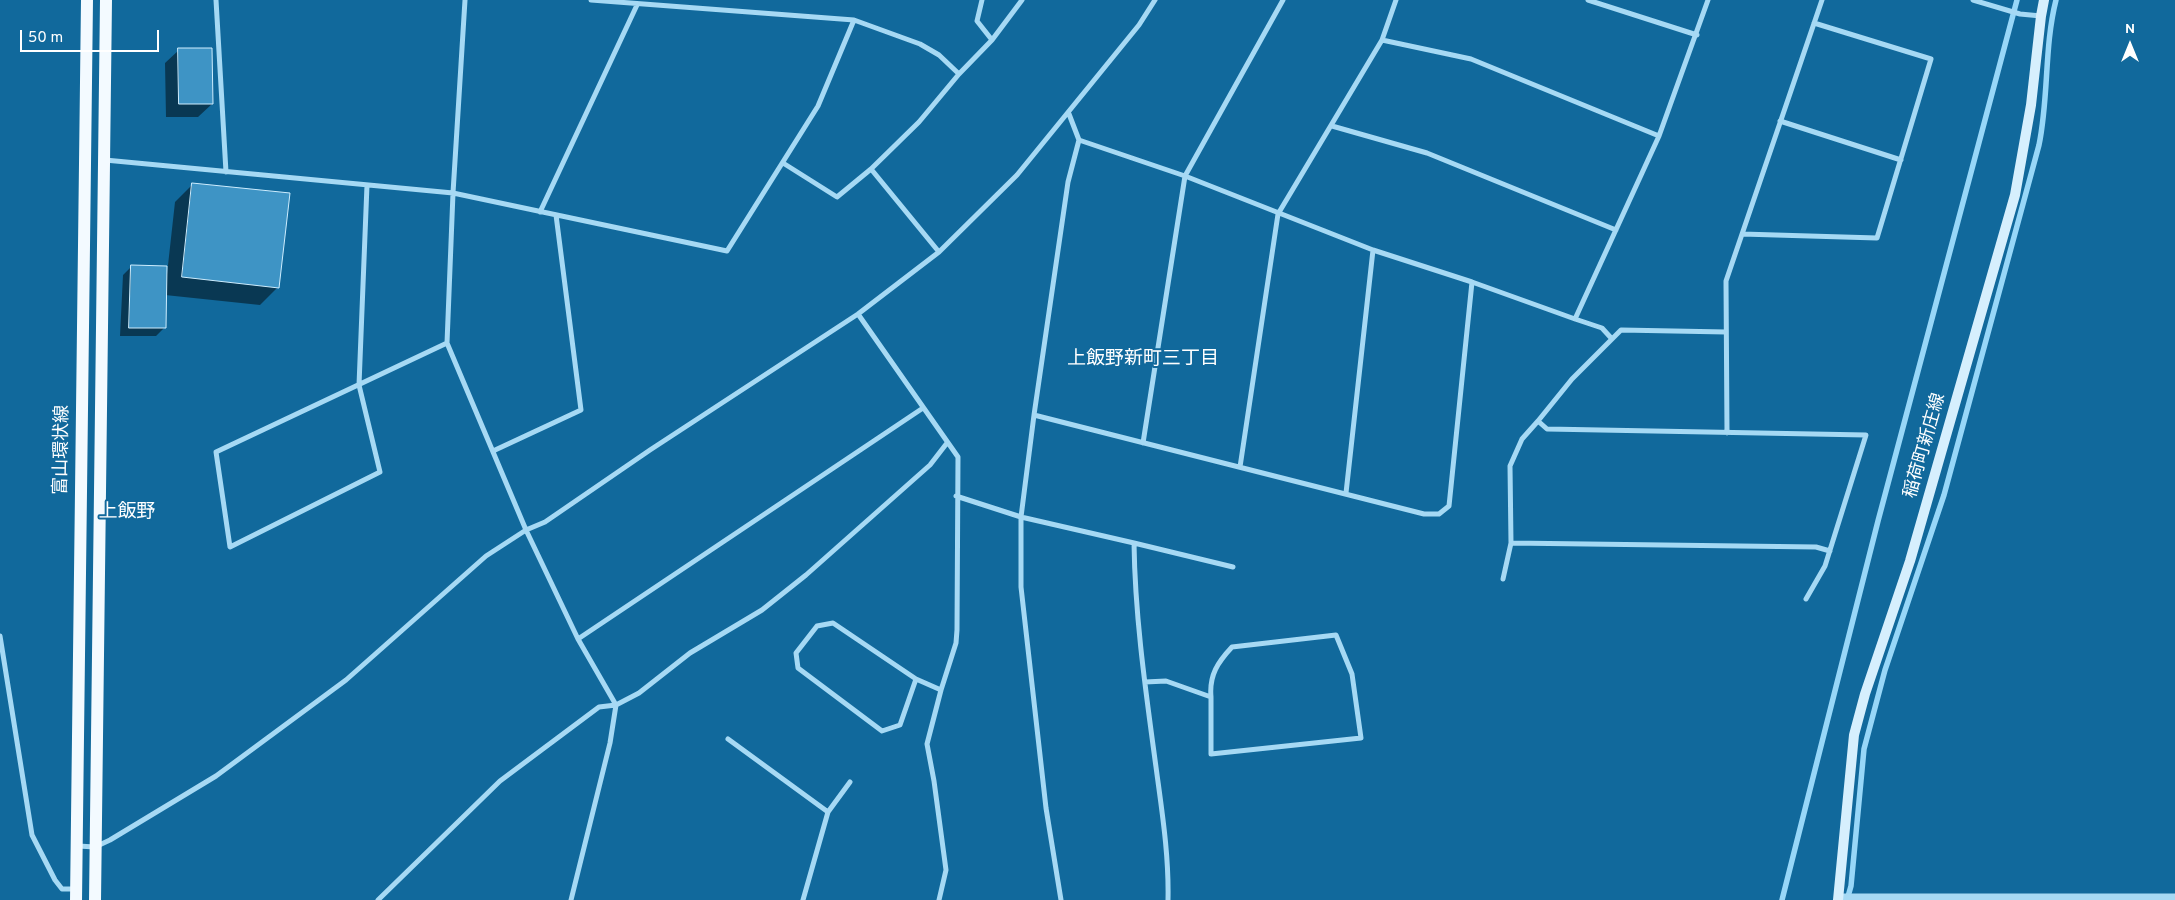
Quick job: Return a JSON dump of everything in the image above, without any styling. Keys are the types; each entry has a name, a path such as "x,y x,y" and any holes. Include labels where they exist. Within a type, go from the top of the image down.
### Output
{"main road":[{"name":"富山環状線","path":"76,894 75,846 87,0"},
{"path":"95,900 106,0"},
{"name":"稲荷町新庄線","path":"1839,899 1854,735 1865,694 1910,561 2015,195 2031,105 2044,0"}],"street":[{"path":"216,0 226,172"},
{"path":"465,0 453,193 447,343 526,530 578,638 616,705 610,742 571,900"},
{"path":"591,0 854,20 920,44 939,55 959,74"},
{"path":"982,0 976,21 992,40"},
{"path":"783,163 837,197 871,169 919,122 959,74 992,40 1022,0"},
{"path":"75,846 95,847 216,776 346,680 486,556 526,530 544,522 858,314 939,252 1017,175 1069,114 1139,25 1155,0"},
{"path":"1143,443 1185,176 1283,0"},
{"path":"1240,467 1278,214 1382,40 1396,0"},
{"path":"1588,0 1697,35"},
{"path":"1575,319 1659,136 1697,35 1708,0"},
{"path":"1727,433 1726,281 1822,0"},
{"path":"1973,0 2020,14 2041,16"},
{"path":"540,212 637,5"},
{"path":"105,160 453,193 727,251 818,106 854,20"},
{"path":"1742,234 1877,238 1932,59 1814,23"},
{"path":"1382,40 1471,59 1659,136"},
{"path":"1061,900 1046,808 1021,586 1021,517 1068,182 1079,140 1069,114"},
{"path":"1780,121 1901,160"},
{"path":"1332,126 1427,153 1616,230"},
{"path":"1079,140 1185,176 1373,250 1472,282 1602,328 1612,339"},
{"path":"871,169 939,252"},
{"path":"367,185 359,385 380,472 230,547 216,452 359,385 447,343"},
{"path":"493,451 581,410 556,215"},
{"path":"1346,493 1373,250"},
{"path":"1034,416 1424,514 1439,514 1449,506 1472,282"},
{"path":"858,314 947,444 958,457 956,496 956,644 941,690 927,744 946,870 939,900"},
{"path":"1503,578 1511,544 1510,466 1522,439 1572,380 1621,330 1726,332"},
{"path":"578,638 923,408"},
{"path":"1538,421 1546,429 1866,436 1825,566 1806,600"},
{"path":"378,900 500,781 598,707 616,705 639,693 690,653 762,610 806,576 930,465 947,444"},
{"path":"956,496 1021,517 1233,567"},
{"path":"1134,543 1134,576 1145,682 1169,864 1168,900"},
{"path":"1511,544 1816,547 1830,550"},
{"path":"916,678 900,725 882,730 798,668 796,653 818,626 833,622 916,678 941,690"},
{"path":"1336,634 1352,674 1361,738 1211,754 1211,697 1210,685 1216,664 1232,646 1336,634"},
{"path":"0,636 32,835 55,880 62,889 76,894"},
{"path":"1145,682 1166,681 1211,697"},
{"path":"728,740 828,812"},
{"path":"803,900 828,812 850,782"},
{"path":"1839,899 2175,898"}],"building":[{"path":"178,48 212,48 213,104 179,104"},
{"path":"192,183 290,193 279,288 182,277"},
{"path":"131,265 167,266 166,328 129,328"}],"waterway":[{"path":"1782,900 1878,521 2017,0"},
{"path":"1847,900 1851,886 1864,749 1885,670 1944,495 2039,145 2052,18 2056,0"}],"district":[{"name":"上飯野新町三丁目","path":"1143,360"},
{"name":"上飯野","path":"127,513"}]}
